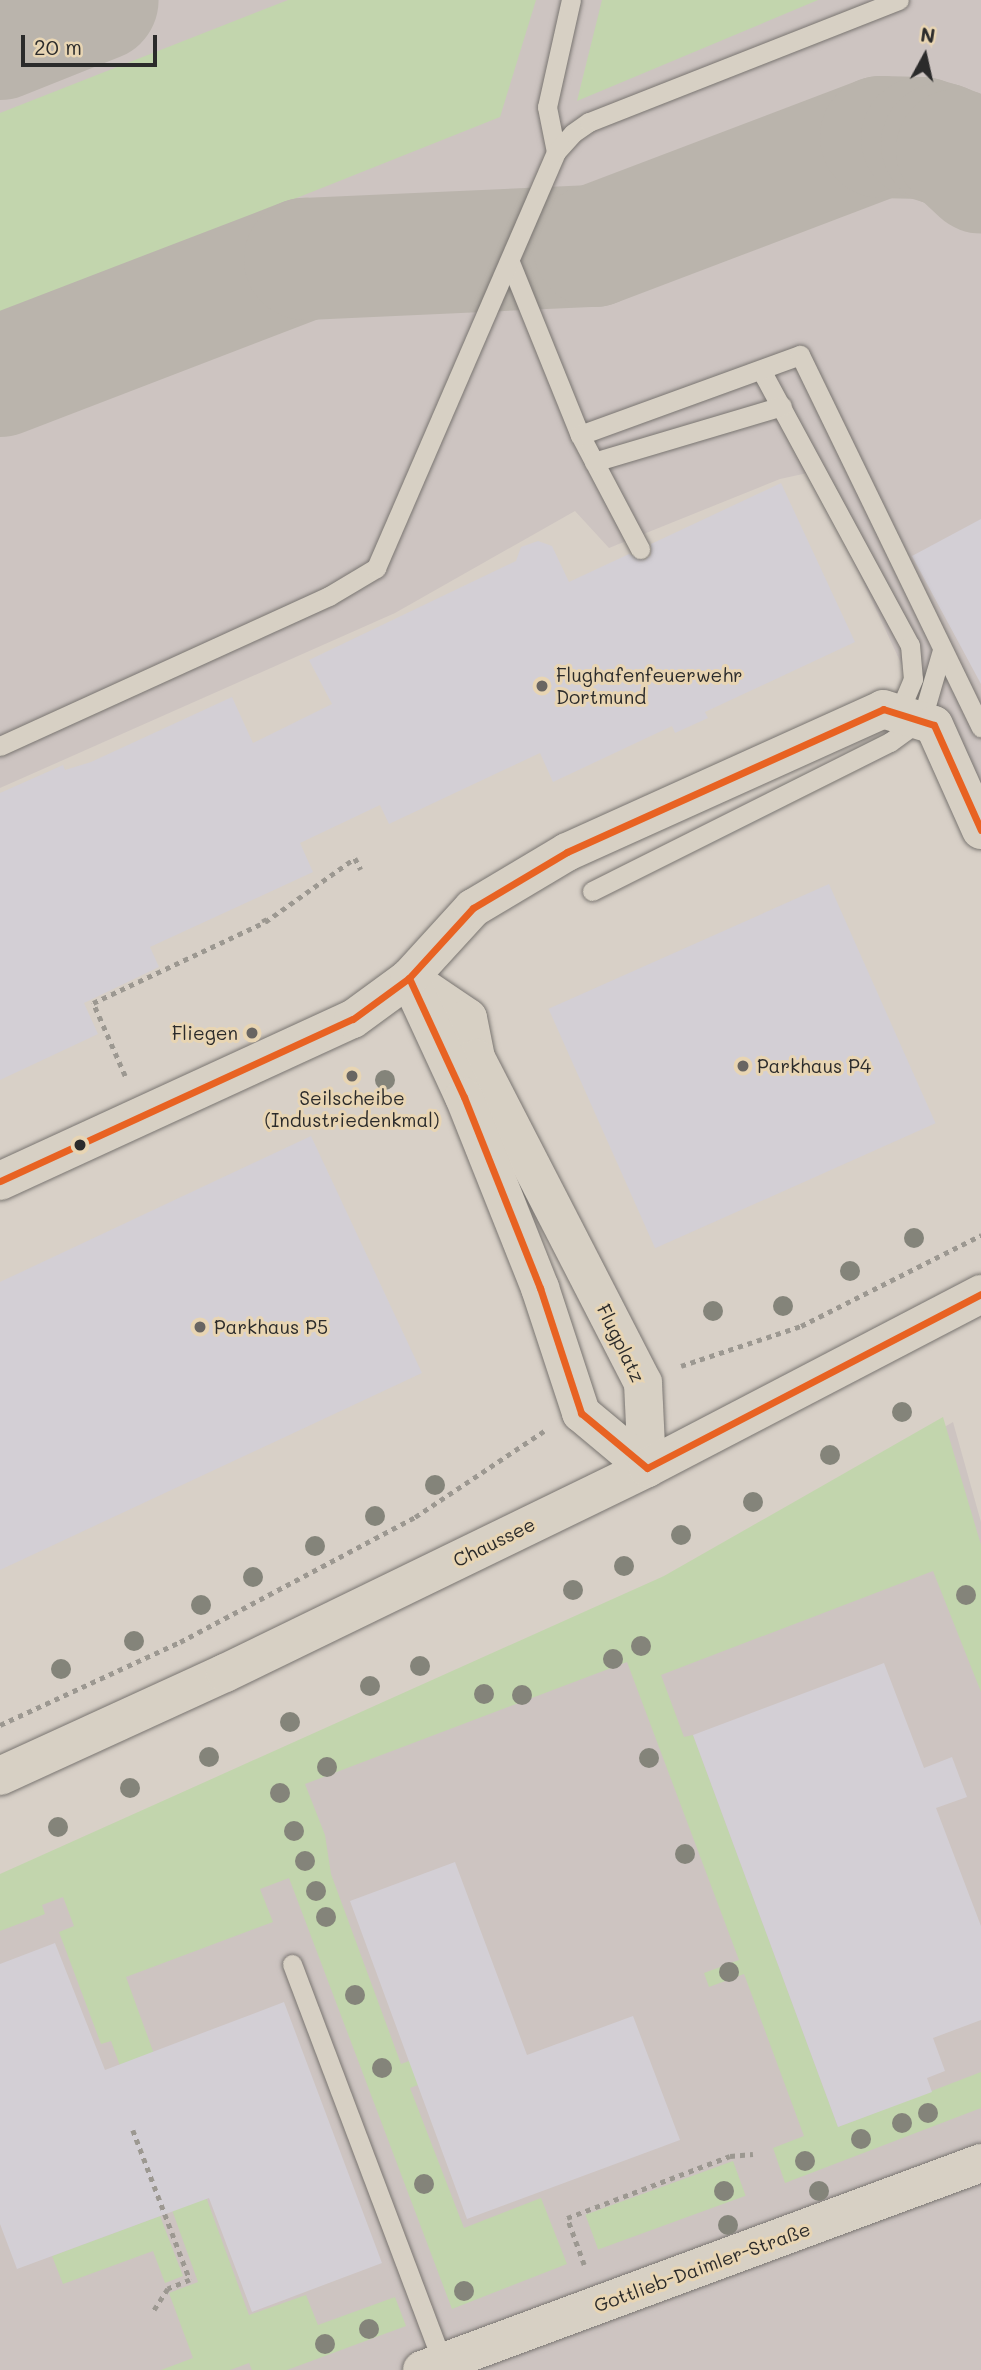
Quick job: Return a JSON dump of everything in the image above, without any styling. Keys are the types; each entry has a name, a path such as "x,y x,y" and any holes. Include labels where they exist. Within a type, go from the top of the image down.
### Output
{"street":[{"path":"0,1181 353,1019 408,978 473,908 567,852 883,709 934,725 981,830"},
{"path":"408,978 464,1097 530,1263 581,1413 647,1468"},
{"name":"Flugplatz","path":"408,978 468,1018 476,1058 643,1383 647,1468"},
{"name":"Chaussee","path":"0,1776 225,1673 647,1468 981,1294"},
{"name":"Gottlieb-Daimler-Straße","path":"432,2366 981,2163"}],"lane":[{"path":"556,152 547,107 571,0"},
{"path":"0,746 329,596 376,568 556,152 589,122 899,0"},
{"path":"510,262 580,435 640,549"},
{"path":"580,435 800,355 981,727"},
{"path":"761,370 910,645 913,679 910,716"},
{"path":"594,462 782,406"},
{"path":"592,891 890,743 910,716 942,650"},
{"path":"292,1964 432,2366"}],"path":[{"path":"142,1116 93,1003 264,920 355,858 361,870"},
{"path":"643,1383 693,1360 801,1326 981,1235"},
{"path":"0,1724 180,1642 415,1517 540,1433 581,1413"},
{"path":"134,2130 190,2280 168,2289 153,2312"},
{"path":"576,2243 567,2218 730,2157 753,2154"}],"shaded area":[{"path":"0,0 981,0 981,835 812,472 780,479 609,548 575,511 395,613 0,788"},
{"path":"953,1422 981,1522 981,2370 0,2370 0,1886 678,1582"}],"green space":[{"path":"288,0 536,0 500,117 0,316 0,113"},
{"path":"602,0 818,0 577,101"},
{"path":"943,1417 981,1545 981,1692 933,1571 661,1675 684,1737 693,1735 838,2127 981,2072 981,2108 785,2183 773,2148 804,2136 744,1974 709,1987 704,1973 739,1960 627,1662 305,1784 325,1835 331,1874 401,2064 499,2028 507,2051 410,2088 464,2228 541,2198 567,2264 452,2309 289,1878 260,1889 273,1922 126,1977 249,2315 306,2295 318,2325 395,2297 406,2326 287,2370 252,2370 249,2363 230,2370 161,2370 193,2358 169,2293 198,2282 111,2041 101,2044 59,1932 74,1926 63,1897 42,1905 45,1914 0,1931 0,1874 664,1576"},
{"path":"733,2161 746,2196 598,2249 585,2215"},
{"path":"160,2216 183,2276 165,2283 153,2251 63,2284 52,2256"}],"building":[{"path":"781,483 855,642 705,712 708,718 675,733 672,726 553,782 540,753 389,824 380,805 300,843 313,872 150,947 159,967 84,1003 98,1034 0,1080 0,793 63,765 65,770 91,762 232,697 253,743 332,704 309,660 516,561 521,547 538,541 552,546 569,582 629,554 645,560 651,555 651,544"},
{"path":"981,519 981,684 912,556"},
{"name":"Parkhaus P4","path":"829,884 936,1123 655,1248 549,1009"},
{"name":"Parkhaus P5","path":"311,1136 422,1373 0,1570 0,1282"},
{"path":"884,1663 924,1768 952,1757 967,1797 936,1808 981,1926 981,2020 933,2038 945,2071 927,2078 932,2092 838,2127 693,1735"},
{"path":"455,1862 527,2055 633,2016 680,2140 467,2219 350,1901"},
{"path":"55,1943 105,2070 284,2002 382,2263 252,2312 209,2198 17,2269 0,2224 0,1964"}],"taxiway":[{"path":"0,39 98,0"},
{"path":"0,376 305,259 594,246 881,137 922,138 942,144 957,150 981,172"}],"transit line":[{"path":"0,1181 353,1019 409,978 473,908 567,852 883,709 934,725 981,830"},
{"path":"409,978 464,1097 540,1288 581,1413 647,1468 981,1294"}],"place":[{"name":"Flughafenfeuerwehr Dortmund","path":"542,686"},
{"name":"Fliegen","path":"252,1033"},
{"name":"Parkhaus P4","path":"743,1066"},
{"name":"Seilscheibe (Industriedenkmal)","path":"352,1076"},
{"name":"Parkhaus P5","path":"200,1327"}]}
